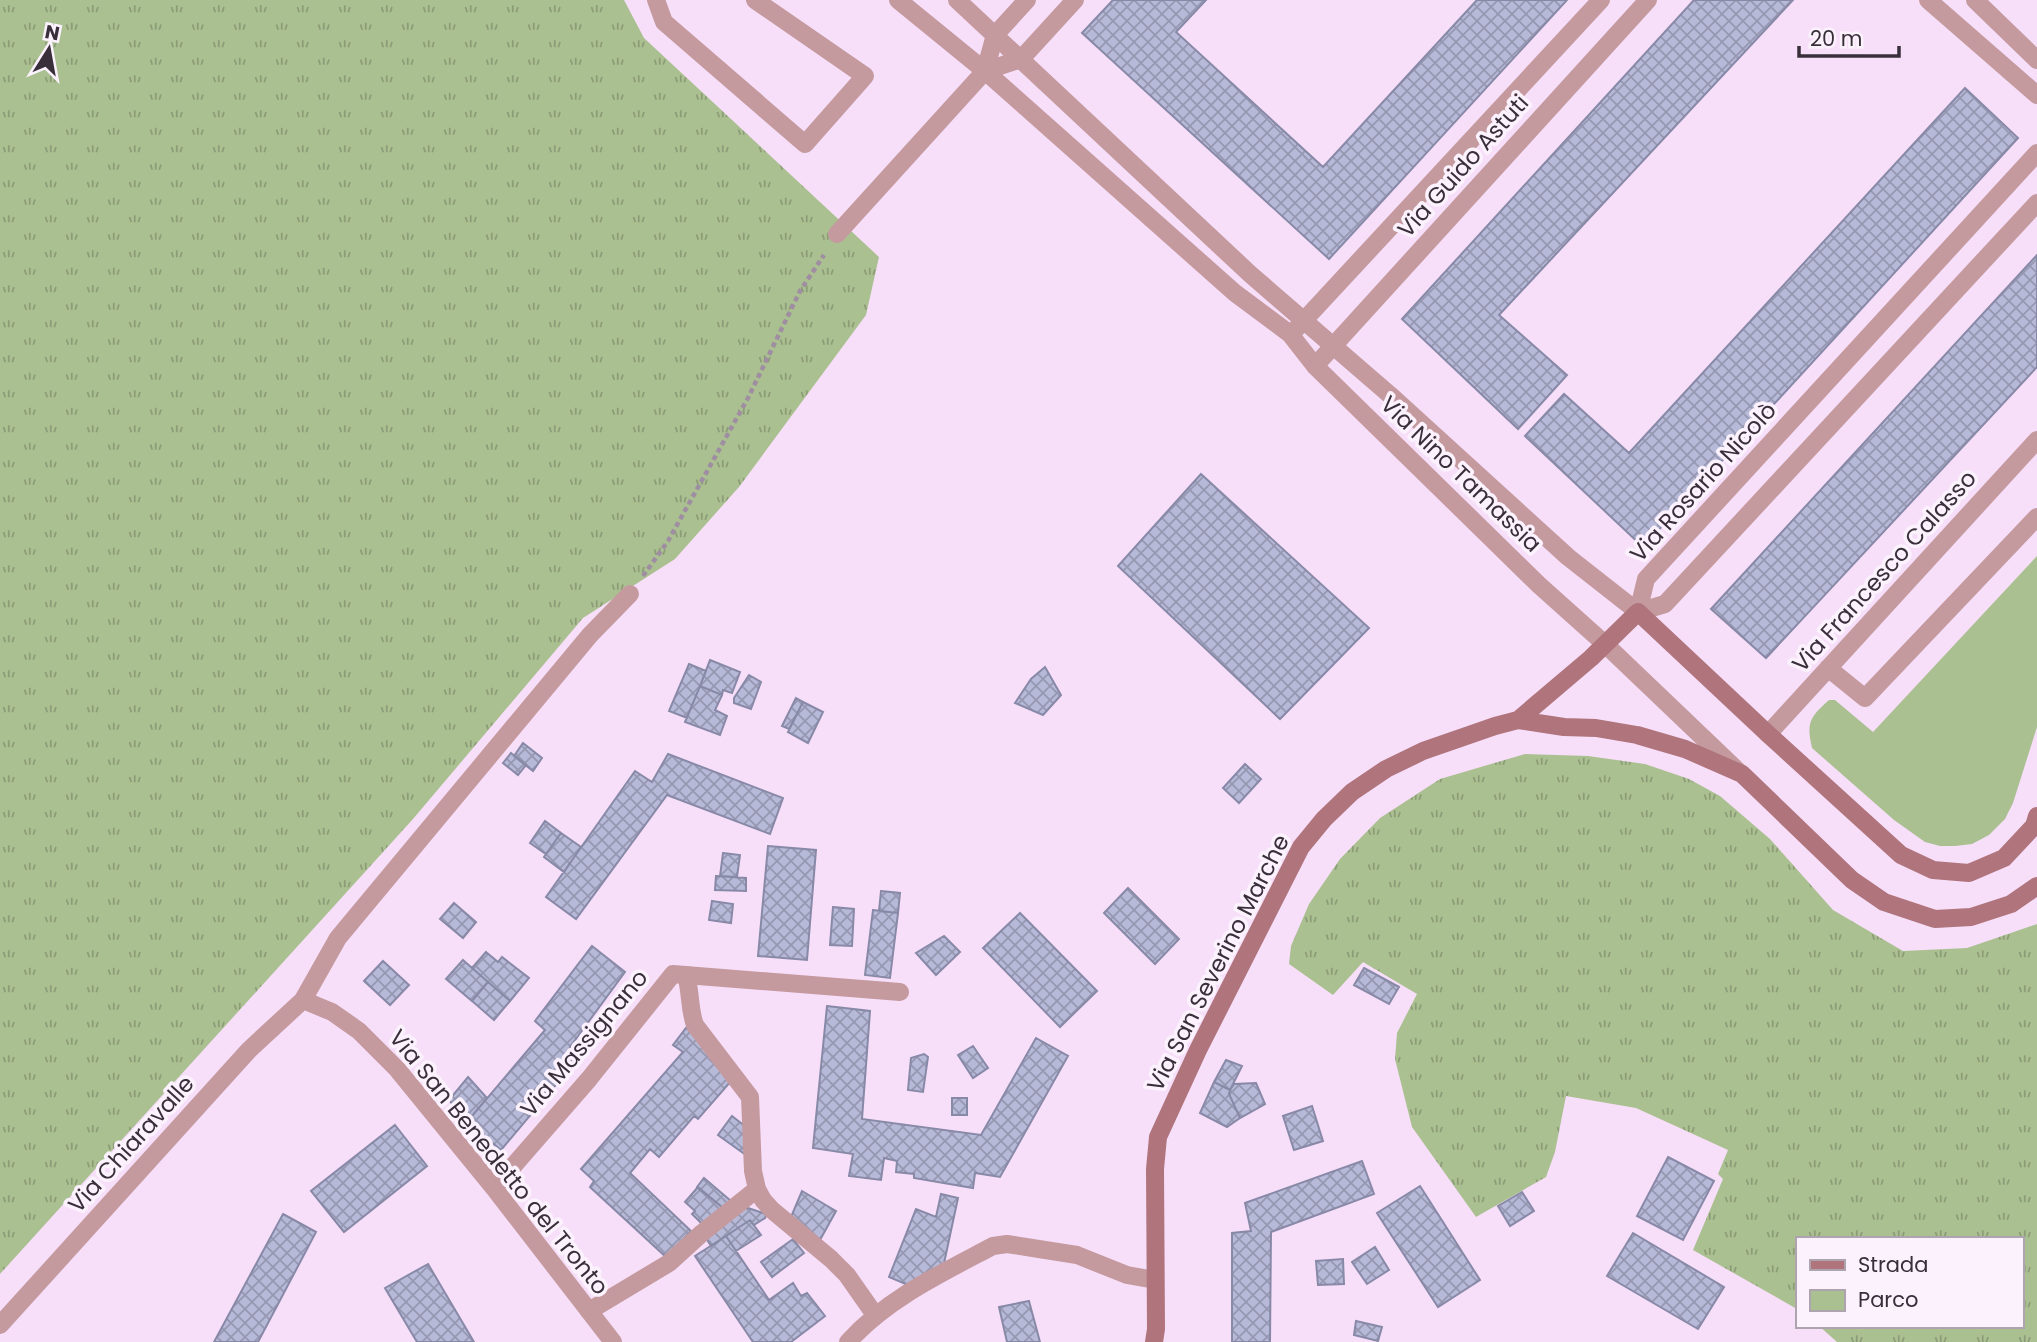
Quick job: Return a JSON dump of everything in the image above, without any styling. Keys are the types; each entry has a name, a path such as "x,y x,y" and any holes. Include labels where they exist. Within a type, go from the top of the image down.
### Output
{"street":[{"path":"656,0 664,22 805,144 865,76 759,2"},
{"name":"Via Nino Tamassia","path":"898,0 985,71 1235,293 1290,334 1315,366 1539,585 1606,645 1852,880 1884,902 1935,919 1971,917 2011,904 2037,886"},
{"name":"Via Nino Tamassia","path":"957,0 1250,274 1305,320 1568,557 1638,612 1901,855 1933,870 1969,873 2004,858 2034,827 2037,816"},
{"path":"837,234 985,71 995,35 1027,0"},
{"path":"985,71 1021,59 1075,0"},
{"name":"Via Guido Astuti","path":"1290,334 1601,0"},
{"name":"Via Guido Astuti","path":"1315,366 1648,0"},
{"path":"1928,0 2037,95"},
{"path":"1975,0 2037,60"},
{"name":"Via Rosario Nicolò","path":"1638,612 1646,579 2037,153"},
{"path":"1638,612 1665,604 2037,203"},
{"name":"Via Francesco Calasso","path":"1768,734 2037,440"},
{"path":"1828,668 1865,698 2037,517"},
{"name":"Via Chiaravalle","path":"0,1325 249,1050 303,1000 338,939 590,635 630,594"},
{"name":"Via San Severino Marche","path":"1154,1342 1155,1169 1158,1137 1198,1050 1301,847 1324,819 1352,792 1386,769 1423,751 1518,720 1606,645 1638,612"},
{"path":"1518,720 1637,735 1685,749 1742,774"},
{"name":"Via Massignano","path":"494,1188 589,1079 673,974 900,992"},
{"path":"686,975 691,989 695,1025 750,1097 751,1155 757,1189 772,1210 818,1246 847,1275 875,1315"},
{"name":"Via San Benedetto del Tronto","path":"303,1000 332,1012 359,1031 397,1069 494,1188 613,1342"},
{"path":"589,1311 669,1263 757,1189"},
{"path":"848,1342 875,1315 918,1286 993,1246 1006,1244 1077,1255 1127,1275 1155,1280"}],"path":[{"path":"630,594 668,541 748,398 800,291 837,234"}],"green space":[{"path":"0,0 624,0 644,38 879,257 866,315 739,487 675,559 583,618 413,819 0,1274"},
{"path":"2037,556 2037,727 2013,803 2005,819 1989,835 1972,844 1940,846 1925,842 1894,820 1812,748 1809,732 1811,721 1829,700 1835,700 1873,732"},
{"path":"1525,754 1588,756 1645,764 1689,779 1720,796 1770,839 1833,910 1903,951 1967,948 2037,924 2037,1342 1837,1342 1821,1328 2023,1328 2023,1237 1796,1237 1796,1308 1693,1250 1723,1179 1718,1174 1728,1150 1636,1108 1566,1096 1555,1152 1546,1177 1476,1217 1412,1127 1395,1059 1397,1033 1417,994 1363,962 1333,995 1289,964 1291,946 1309,904 1340,859 1380,818 1440,779"}],"building":[{"path":"1113,0 1206,0 1176,32 1323,167 1477,0 1567,0 1329,259 1082,33"},
{"path":"1694,0 1793,0 1499,315 1567,375 1518,429 1402,319"},
{"path":"1965,88 2018,138 1643,547 1525,436 1564,394 1629,453"},
{"path":"2037,255 2037,367 1766,658 1711,609"},
{"path":"1201,474 1369,628 1280,719 1118,566"},
{"path":"710,660 740,672 732,693 723,690 722,695 700,686"},
{"path":"689,664 706,671 687,718 669,711"},
{"path":"1045,667 1061,695 1043,715 1015,703 1031,679"},
{"path":"749,675 761,682 751,709 734,703 734,698"},
{"path":"700,686 722,695 715,710 727,716 720,735 685,722"},
{"path":"796,698 803,702 789,729 782,726"},
{"path":"803,702 823,712 808,743 788,732"},
{"path":"523,743 542,758 533,771 514,756"},
{"path":"511,753 526,765 518,775 503,763"},
{"path":"668,754 783,798 770,834 667,795 576,919 546,897 635,771 652,782"},
{"path":"1245,764 1261,779 1239,803 1223,788"},
{"path":"545,821 561,833 546,854 530,843"},
{"path":"561,833 581,847 564,872 544,857"},
{"path":"768,846 816,850 807,960 758,956"},
{"path":"723,853 740,855 737,877 720,876"},
{"path":"716,876 746,878 746,891 715,890"},
{"path":"1128,888 1179,939 1155,964 1104,913"},
{"path":"881,891 900,893 898,913 879,911"},
{"path":"712,901 733,904 731,923 709,920"},
{"path":"454,903 476,922 463,938 440,919"},
{"path":"833,907 854,909 852,946 830,945"},
{"path":"873,910 898,913 890,978 865,975"},
{"path":"1020,913 1097,991 1060,1027 983,948"},
{"path":"944,936 960,952 936,975 916,953"},
{"path":"592,946 625,972 570,1047 581,1055 501,1150 467,1122 545,1030 535,1021"},
{"path":"486,952 498,962 502,957 529,978 510,1001 472,968"},
{"path":"463,960 488,982 472,1001 446,979"},
{"path":"383,961 409,985 390,1005 364,981"},
{"path":"1364,968 1399,987 1389,1004 1354,985"},
{"path":"488,982 510,1001 494,1020 472,1001"},
{"path":"827,1006 870,1011 862,1119 981,1135 1036,1038 1068,1056 1000,1177 975,1173 973,1188 914,1178 914,1174 896,1172 897,1161 884,1158 881,1180 849,1176 853,1154 813,1148"},
{"path":"686,1028 697,1036 732,1080 698,1119 694,1116 659,1157 650,1149 630,1173 691,1231 666,1257 590,1187 594,1181 581,1169 683,1052 673,1045"},
{"path":"973,1046 988,1068 973,1078 958,1055"},
{"path":"924,1054 928,1057 923,1092 908,1090 911,1058"},
{"path":"1226,1060 1242,1066 1230,1090 1214,1082"},
{"path":"468,1077 487,1098 467,1122 449,1100"},
{"path":"1214,1082 1230,1090 1229,1094 1240,1118 1227,1127 1200,1113"},
{"path":"1256,1083 1265,1104 1240,1118 1229,1094 1230,1090 1234,1084"},
{"path":"952,1098 967,1098 967,1115 952,1115"},
{"path":"1312,1106 1323,1141 1294,1150 1283,1116"},
{"path":"732,1116 746,1127 746,1155 718,1135"},
{"path":"395,1125 427,1166 344,1232 311,1191"},
{"path":"1668,1157 1714,1181 1683,1240 1637,1216"},
{"path":"1362,1161 1374,1194 1271,1232 1270,1342 1232,1342 1232,1233 1251,1231 1245,1203"},
{"path":"704,1178 731,1201 723,1208 697,1187"},
{"path":"1420,1186 1480,1280 1438,1307 1377,1213"},
{"path":"698,1187 723,1208 702,1224 692,1214 695,1211 685,1202"},
{"path":"802,1191 836,1211 820,1240 791,1217"},
{"path":"1522,1192 1534,1211 1510,1226 1498,1206"},
{"path":"941,1194 958,1198 943,1268 910,1286 889,1277 916,1209 936,1217"},
{"path":"745,1207 766,1214 765,1218 754,1225 750,1220 711,1246 706,1238"},
{"path":"283,1214 316,1232 258,1342 214,1342"},
{"path":"750,1220 761,1235 736,1251 726,1236"},
{"path":"1633,1233 1724,1287 1698,1329 1607,1276"},
{"path":"726,1236 769,1300 793,1283 801,1296 807,1293 825,1316 791,1342 753,1342 695,1256"},
{"path":"793,1239 804,1253 772,1277 761,1262"},
{"path":"1375,1247 1389,1270 1367,1284 1352,1262"},
{"path":"1343,1259 1344,1284 1318,1285 1316,1261"},
{"path":"428,1264 474,1342 417,1342 385,1288"},
{"path":"1029,1301 1040,1342 1007,1342 999,1307"},
{"path":"1356,1321 1382,1327 1378,1341 1354,1335"}]}
